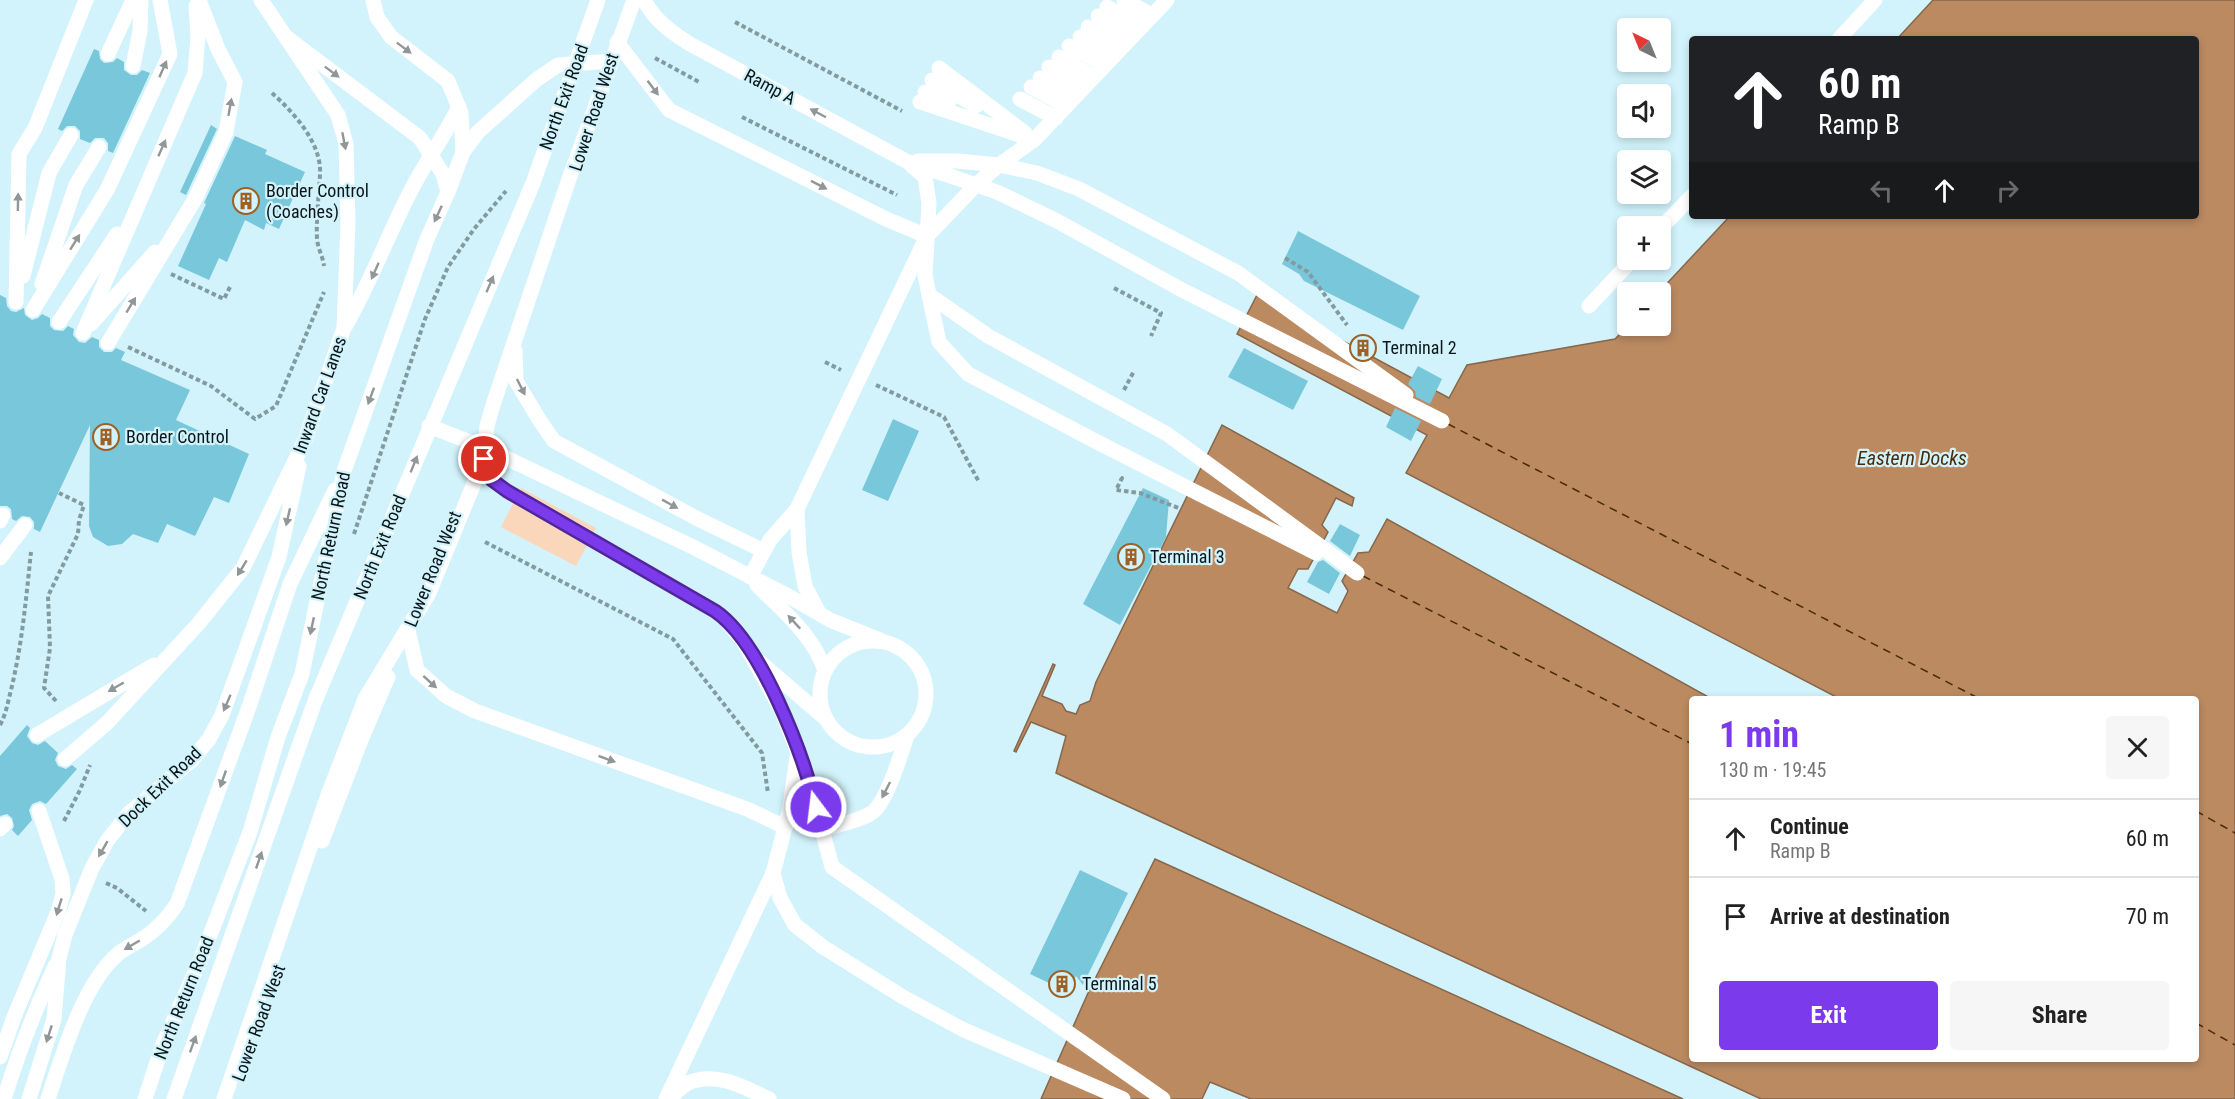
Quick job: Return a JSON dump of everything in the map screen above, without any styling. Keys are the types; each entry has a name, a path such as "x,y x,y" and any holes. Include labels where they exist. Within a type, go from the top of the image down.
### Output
{"lane":[{"path":"108,54 133,0"},
{"path":"133,66 140,31 141,0"},
{"path":"99,147 76,185 33,310 107,190 170,54 160,0"},
{"path":"180,224 83,333 195,73 198,36 197,0"},
{"path":"109,341 195,199 226,132 235,82 197,0"},
{"path":"261,0 263,7 286,37 420,138 443,174 448,192"},
{"path":"373,0 377,16 391,37 448,81 461,112 463,152"},
{"name":"North Exit Road","path":"174,1099 315,700 533,183 598,0"},
{"name":"Lower Road West","path":"231,1099 273,985 317,854 361,740 484,453 514,330 536,270 552,240 562,212 629,0"},
{"path":"224,1099 328,795 365,699 429,593 484,453 487,426 493,405 569,179 634,0"},
{"name":"Ramp A","path":"645,0 652,14 674,34 906,161"},
{"path":"1124,0 1139,28"},
{"path":"1842,36 1875,0"},
{"path":"71,135 49,172 16,302 19,154 35,128 87,1"},
{"path":"750,577 770,540 797,509 927,236 976,185 1034,140 1139,28"},
{"path":"1064,52 1139,28"},
{"path":"1064,52 1139,28"},
{"name":"Inward Car Lanes","path":"65,759 106,723 206,615 243,568 305,440 344,328 348,222 346,144 338,115 286,37"},
{"path":"617,42 669,110 886,219 927,236"},
{"path":"1064,52 1075,97"},
{"path":"1064,52 1075,97"},
{"path":"463,152 478,132 536,80 558,64 611,61"},
{"path":"1034,140 929,86 1034,140"},
{"path":"344,328 366,289 417,179 459,107"},
{"name":"North Return Road","path":"145,1099 164,1044 200,961 249,832 278,737 302,674 344,471 427,238 463,152"},
{"path":"906,161 957,161 999,165 1037,174 1079,189 1238,273 1442,421 1182,291 1057,221 998,192 906,161"},
{"path":"906,161 925,177 929,203 925,275 929,295 939,342 968,374 1356,573 1167,434 988,336 929,295"},
{"path":"1671,218 1689,199"},
{"path":"59,322 139,202"},
{"path":"1589,306 1623,270"},
{"path":"514,330 516,381 554,441 696,518 764,551"},
{"path":"429,426 693,548 819,614 897,645 912,656 922,670 927,688 926,705 919,722 907,736 894,744 863,747 849,742 836,733 825,718 752,655"},
{"name":"Dock Exit Road","path":"29,1099 54,1019 59,958 65,935 92,868 107,842 128,814 192,760 209,739 222,715 279,557 305,440"},
{"path":"484,453 492,480 507,491 725,619 752,655 783,711 810,784 832,867 1163,1099"},
{"path":"48,1099 86,999 99,974 118,954 147,937 165,922 177,904 221,785 290,584 344,471"},
{"path":"797,509 799,552 805,586 819,614"},
{"path":"0,558 25,525"},
{"path":"750,577 799,627 821,657 825,671"},
{"path":"408,630 417,670 446,696 475,711 747,809 785,827"},
{"path":"825,718 820,703 820,686 825,671 834,657 847,646 863,641 880,640"},
{"path":"38,735 167,657"},
{"path":"822,830 858,819 874,811 888,787 907,736"},
{"path":"668,1099 773,873 785,827 798,748"},
{"path":"0,1057 58,912 63,894 62,879 39,811"},
{"path":"773,873 780,898 795,925 823,947 883,985 962,1029 1123,1099"},
{"path":"4,1099 36,1006 59,958"},
{"path":"155,1099 200,961"},
{"path":"668,1099 687,1083 710,1078 734,1082 769,1099"}],"path":[{"path":"735,22 911,116"},
{"path":"650,54 701,83"},
{"path":"272,93 301,123 314,145 321,173 318,186 317,242 324,263 324,273"},
{"path":"742,117 897,195"},
{"path":"367,496 425,318 448,267 474,229 511,183"},
{"path":"154,266 224,299 230,288"},
{"path":"109,341 211,386 255,419 276,406 324,292 324,282"},
{"path":"1114,288 1161,313 1151,336"},
{"path":"825,362 944,417 979,482"},
{"path":"1116,490 1140,493"},
{"path":"59,493 84,505 79,520 78,534 48,596 50,648 44,688 69,715"},
{"path":"0,725 4,718 15,672 25,609 31,549 25,525"},
{"path":"485,542 673,639 762,753 768,793"},
{"path":"61,827 80,790 95,749 89,738"}],"shaded area":[{"path":"521,488 596,528 576,566 501,527"}],"water":[{"name":"Eastern Docks","path":"1933,0 2235,0 2235,1099 1761,1099 1056,773 1066,736 1031,722 1016,752 1014,751 1053,664 1055,665 1042,696 1062,704 1066,711 1076,714 1080,705 1090,701 1096,682 1222,425 1354,498 1352,506 1336,498 1322,525 1328,532 1308,569 1298,569 1288,588 1337,613 1348,591 1342,581 1358,553 1369,552 1387,519 1707,696 1689,696 1689,1062 2199,1062 2199,696 1834,696 1406,473 1427,435 1237,334 1257,295 1449,398 1467,365 1615,339 1618,336 1671,336 1671,282 1668,282 1727,219 2199,219 2199,36 1900,36"},
{"path":"1155,859 1683,1099 1251,1099 1210,1082 1202,1099 1041,1099 1088,993"}],"building":[{"path":"94,49 99,51 100,59 104,63 113,62 117,58 124,62 124,70 131,75 137,75 142,70 150,73 113,153 108,151 108,143 104,138 95,138 90,143 80,139 80,131 75,126 67,126 62,131 58,129"},
{"path":"211,125 217,129 186,195 180,192"},
{"name":"Border Control (Coaches)","path":"235,136 267,150 265,154 305,172 279,229 266,223 264,230 245,220 227,262 219,258 209,280 178,266"},
{"path":"1298,231 1420,296 1403,330 1304,281 1299,274 1282,264"},
{"name":"Border Control","path":"0,295 6,298 7,306 11,311 16,312 24,308 25,315 32,320 42,314 50,318 50,326 54,330 63,331 68,326 74,329 73,335 79,342 85,343 92,337 99,340 99,347 104,352 112,352 116,348 125,352 121,360 190,390 176,420 249,454 229,503 214,497 195,536 167,524 158,543 133,534 122,544 108,546 93,537 89,526 90,425 40,532 34,529 34,522 30,517 22,516 16,521 12,519 11,509 7,506 0,506"},
{"path":"1244,348 1308,381 1293,410 1228,377"},
{"path":"1418,366 1442,379 1430,404 1416,397 1415,391 1408,384"},
{"path":"1395,408 1421,421 1411,441 1386,427"},
{"path":"893,419 919,431 888,501 862,490"},
{"name":"Terminal 3","path":"1143,488 1169,500 1166,537 1120,625 1083,604"},
{"path":"1340,524 1360,535 1350,556 1330,541"},
{"path":"1323,560 1340,573 1329,594 1307,582 1318,562"},
{"path":"27,725 30,728 27,736 32,743 38,745 45,741 58,753 55,760 58,766 66,769 72,765 77,769 46,804 40,801 32,804 29,810 32,820 18,836 12,830 14,826 12,818 7,814 0,816 0,756"},
{"name":"Terminal 5","path":"1080,870 1128,893 1083,985 1076,976 1068,992 1030,974"}],"ferry route":[{"path":"1448,424 1974,696"},
{"path":"1363,576 1689,742"},
{"path":"2199,813 2235,833"},
{"path":"2199,1025 2235,1045"}],"place":[{"name":"Border Control (Coaches)","path":"246,201"},
{"name":"Terminal 2","path":"1363,348"},
{"name":"Border Control","path":"106,437"},
{"name":"Terminal 3","path":"1131,557"},
{"name":"Terminal 5","path":"1062,984"}],"route":[{"path":"484,459 492,480 507,491 715,611 730,624 743,640 783,711 798,748 816,807"}]}
